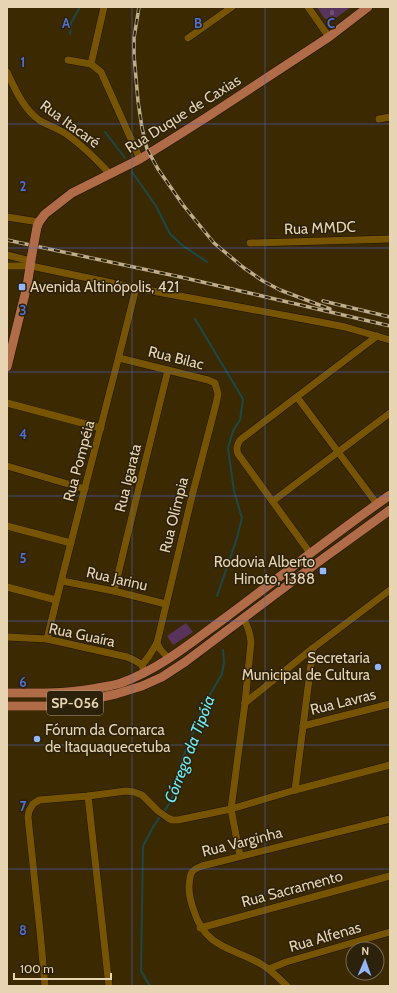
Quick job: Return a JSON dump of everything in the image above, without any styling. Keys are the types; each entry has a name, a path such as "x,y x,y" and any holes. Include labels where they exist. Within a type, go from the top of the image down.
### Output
{"main road":[{"name":"Rua Duque de Caxias","path":"38,225 45,214 72,193 140,159 207,117 329,37 368,7"},
{"path":"7,367 25,294 38,225"},
{"name":"SP-056","path":"7,693 92,690 120,684 143,669 169,660 310,553 390,495"},
{"name":"SP-056","path":"7,706 53,706 69,704 116,694 142,686 162,676 185,662 315,564 390,510"}],"street":[{"path":"91,64 104,7"},
{"path":"188,38 232,7"},
{"path":"308,7 329,37"},
{"path":"68,60 91,64 101,72 140,159"},
{"name":"Rua Itacaré","path":"7,72 16,93 22,102 39,120 68,134 92,155 110,174"},
{"path":"379,119 390,118"},
{"path":"7,217 38,225"},
{"name":"Rua MMDC","path":"250,243 390,239"},
{"path":"7,255 136,288 345,327 390,340"},
{"path":"7,266 31,260"},
{"name":"Rua Pompéia","path":"47,639 70,542 101,428 136,288"},
{"path":"310,553 238,454 237,444 240,440 377,336"},
{"name":"Rua Bilac","path":"119,358 208,380 215,383 218,394"},
{"name":"Rua Igarata","path":"114,591 168,370"},
{"name":"Rua Olímpia","path":"143,669 157,643 218,394"},
{"path":"297,397 377,504"},
{"path":"7,403 101,428"},
{"path":"274,502 390,413"},
{"path":"7,466 85,489"},
{"path":"7,526 70,542"},
{"name":"Rua Jarinu","path":"62,580 166,604"},
{"path":"7,587 56,600"},
{"path":"245,703 313,648 390,590"},
{"path":"240,856 231,809 245,703 251,642 248,625 243,618"},
{"name":"Rua Guaíra","path":"7,638 47,639 126,657 134,660 143,669"},
{"path":"157,643 169,660"},
{"path":"295,790 313,648"},
{"name":"Rua Lavras","path":"303,726 390,704"},
{"path":"45,986 28,825 29,811 33,804 39,800 126,791 134,792 142,795 158,811 168,818 178,820 231,809 295,790 390,765"},
{"path":"88,796 109,986"},
{"name":"Rua Varginha","path":"287,986 269,969 260,963 215,943 200,928 189,894 191,874 194,869 240,856 390,819"},
{"name":"Rua Sacramento","path":"200,928 390,876"},
{"name":"Rua Alfenas","path":"269,969 286,962 390,932"}],"green space":[{"path":"317,7 351,7 337,17 329,20 324,18"},
{"path":"186,623 193,632 173,645 167,636"}],"waterway":[{"name":"Córrego da Tipóia","path":"70,34 71,23 80,7"},
{"name":"Córrego da Tipóia","path":"105,132 125,158"},
{"name":"Córrego da Tipóia","path":"132,172 156,206 170,234 182,245 207,262"},
{"path":"195,319 243,399 240,420 233,431 228,448 234,491 242,518 236,541 217,596"},
{"name":"Córrego da Tipóia","path":"164,812 172,799 181,762 204,705 222,674 224,662 223,650"},
{"name":"Córrego da Tipóia","path":"150,986 141,971 143,846 161,815"}],"railway":[{"path":"139,7 134,38 138,101 147,149 158,169 183,205 214,243 244,268 280,290 330,309"},
{"path":"7,240 185,278 390,326"},
{"path":"323,301 390,317"}],"place":[{"name":"Avenida Altinópolis, 421","path":"22,287"},
{"name":"Rodovia Alberto Hinoto, 1388","path":"323,571"},
{"name":"Secretaria Municipal de Cultura","path":"378,667"},
{"name":"Fórum da Comarca de Itaquaquecetuba","path":"37,739"}]}
